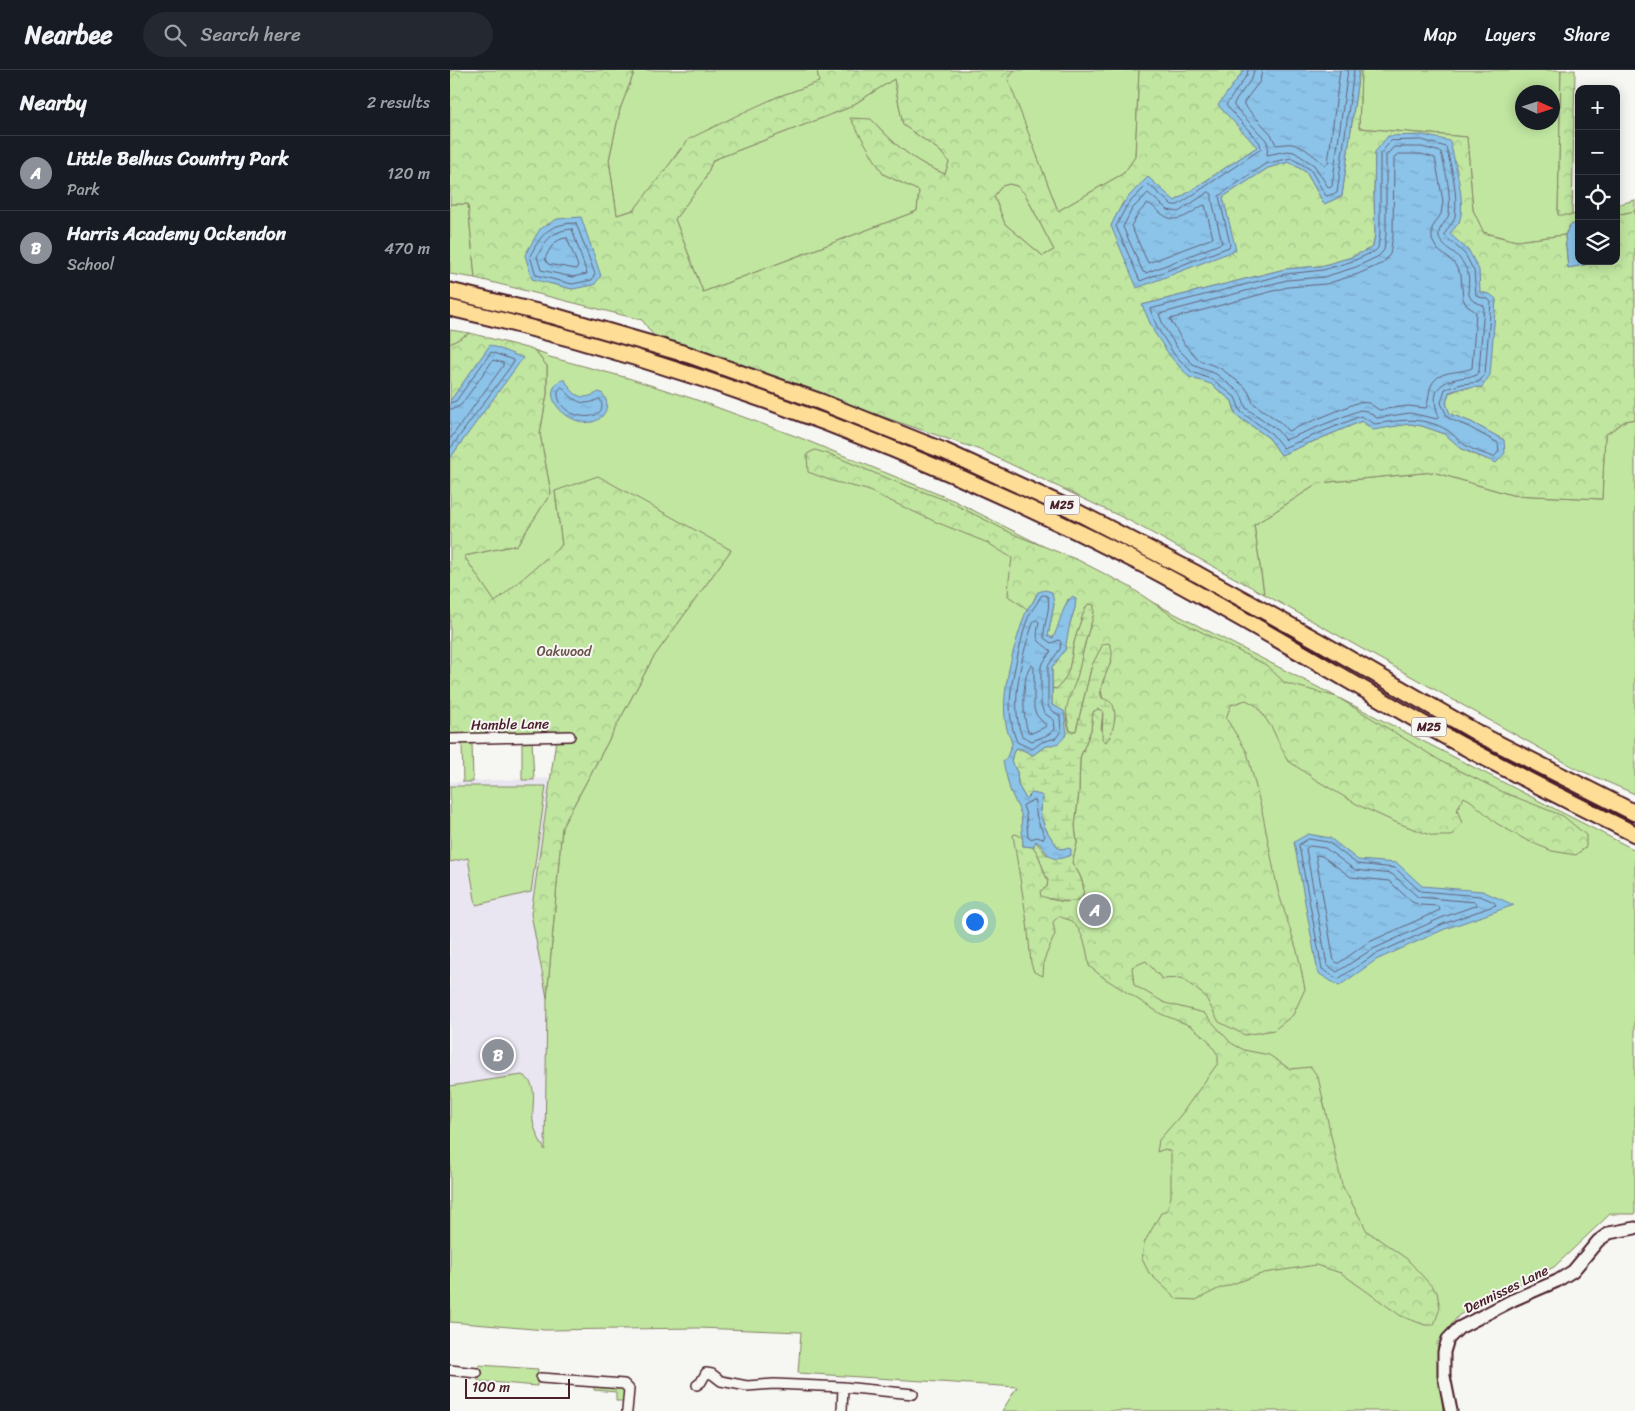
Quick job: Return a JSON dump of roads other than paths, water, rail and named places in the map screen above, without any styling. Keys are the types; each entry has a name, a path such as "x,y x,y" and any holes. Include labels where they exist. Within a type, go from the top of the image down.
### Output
{"highway":[{"name":"M25","path":"450,292 554,316 689,355 821,402 978,466 1104,526 1197,574 1320,642 1481,735 1635,813"},
{"name":"M25","path":"450,308 552,333 686,373 817,419 930,464 1050,519 1158,573 1227,610 1477,754 1635,834"}],"street":[{"name":"Hamble Lane","path":"450,739 570,736"},
{"name":"Dennisses Lane","path":"1451,1411 1444,1376 1444,1352 1448,1339 1459,1328 1513,1300 1574,1272 1598,1241 1609,1233 1635,1228"},
{"path":"450,1370 477,1373"},
{"path":"697,1385 706,1373 712,1374 721,1381 747,1386 774,1384 913,1394"},
{"path":"541,1378 624,1384 629,1389 627,1411"},
{"path":"842,1411 843,1388"}],"water":[{"path":"1244,70 1359,70 1342,196 1324,204 1306,172 1289,162 1268,168 1223,197 1236,250 1137,288 1111,226 1118,211 1126,199 1148,177 1175,201 1257,147 1218,105"},
{"path":"1423,135 1450,141 1462,205 1459,222 1450,234 1469,251 1479,270 1480,292 1490,294 1496,299 1490,375 1482,387 1463,388 1449,392 1446,403 1450,414 1471,422 1504,440 1505,453 1496,463 1462,449 1445,434 1422,426 1410,424 1373,430 1362,421 1281,455 1269,438 1236,415 1232,401 1211,384 1189,377 1170,356 1154,332 1142,305 1285,269 1321,266 1352,257 1373,247 1375,233 1375,152 1388,136"},
{"path":"581,217 601,276 594,285 572,289 532,279 525,255 540,229 557,219"},
{"path":"1575,224 1575,265 1584,265 1568,268 1565,235 1570,225"},
{"path":"490,345 523,358 450,458 450,401"},
{"path":"561,380 565,380 579,396 587,397 599,392 603,394 607,403 605,412 597,420 587,422 576,420 566,415 553,398 554,388"},
{"path":"1045,590 1052,592 1054,604 1048,636 1053,638 1066,604 1073,596 1076,599 1065,650 1052,667 1052,705 1064,711 1067,734 1059,743 1044,747 1033,755 1016,748 1011,761 1017,772 1018,785 1026,799 1032,793 1041,795 1043,798 1040,808 1041,815 1044,826 1053,841 1060,849 1071,849 1071,855 1058,859 1050,856 1036,841 1033,847 1023,846 1021,814 1010,790 1003,762 1012,744 1007,729 1005,701 1006,685 1013,652 1027,609 1038,592"},
{"path":"1308,834 1330,838 1358,860 1397,863 1422,886 1482,891 1514,905 1445,929 1376,960 1339,986 1318,973 1294,842"}],"place":[{"name":"Little Belhus Country Park","path":"1095,910"},
{"name":"Harris Academy Ockendon","path":"498,1055"}],"park label":[{"name":"Oakwood","path":"564,651"}]}
